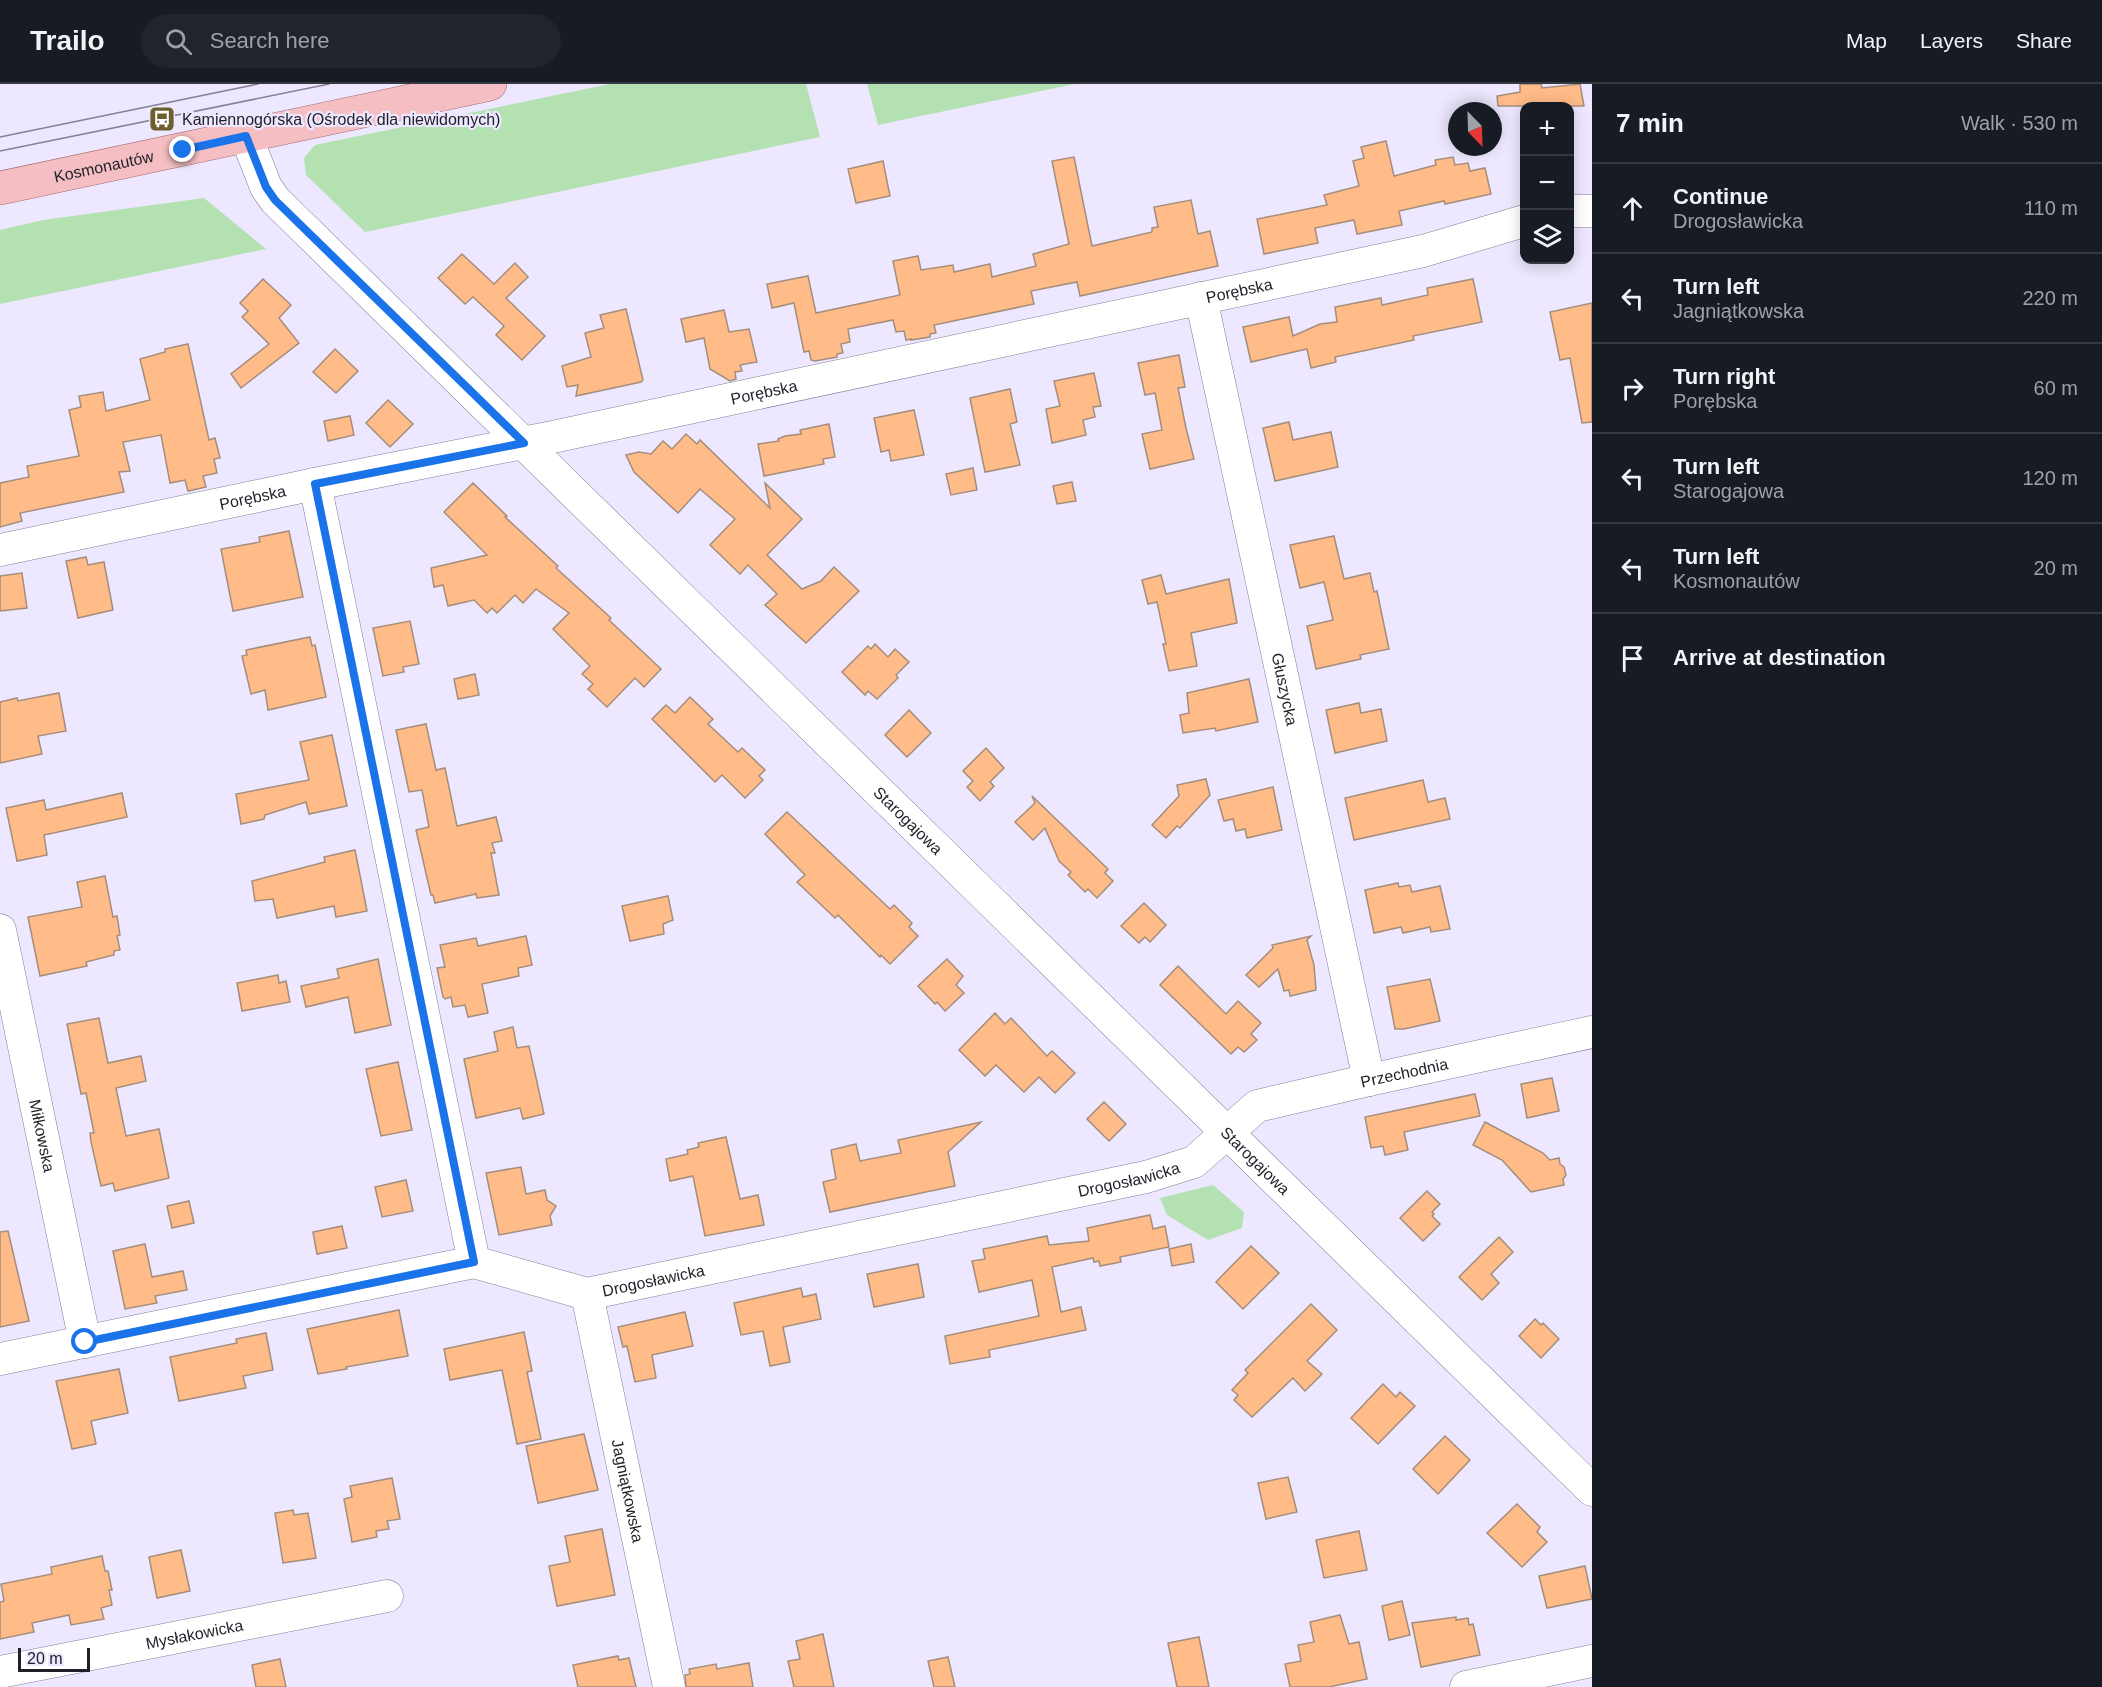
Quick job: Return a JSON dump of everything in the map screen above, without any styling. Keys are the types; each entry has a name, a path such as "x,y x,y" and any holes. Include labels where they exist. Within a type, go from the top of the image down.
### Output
{"main road":[{"name":"Kosmonautów","path":"0,186 490,84"}],"street":[{"name":"Starogajowa","path":"246,136 266,187 275,200 1592,1490"},
{"path":"1574,211 1592,211"},
{"name":"Porębska","path":"0,550 524,443 1423,251 1520,222"},
{"name":"Głuszycka","path":"1201,298 1369,1080"},
{"path":"315,484 474,1262"},
{"name":"Miłkowska","path":"0,930 85,1342"},
{"name":"Przechodnia","path":"1226,1133 1257,1106 1592,1032"},
{"name":"Drogosławicka","path":"0,1359 474,1262 587,1294 1146,1177 1194,1162 1226,1133"},
{"name":"Jagniątkowska","path":"587,1294 669,1687"},
{"name":"Mysłakowicka","path":"0,1672 387,1596"},
{"path":"1466,1687 1592,1661"}],"green space":[{"path":"610,84 806,84 820,137 365,232 306,175 304,158 315,145"},
{"path":"867,84 1075,84 878,125"},
{"path":"204,198 266,249 0,304 0,230 43,220"},
{"path":"1213,1185 1244,1212 1242,1228 1208,1240 1167,1215 1160,1198"}],"building":[{"path":"1520,84 1541,84 1542,88 1580,84 1584,106 1574,106 1574,102 1520,102 1520,106 1502,106 1502,102 1498,102 1497,96 1520,92"},
{"path":"1386,141 1394,176 1436,165 1435,160 1453,157 1455,165 1468,163 1470,171 1485,168 1491,194 1399,211 1402,225 1357,234 1354,220 1315,228 1318,243 1264,254 1257,219 1327,205 1324,195 1359,186 1353,161 1364,158 1361,147"},
{"path":"1074,157 1092,246 1152,232 1152,228 1158,227 1154,207 1191,200 1198,234 1210,231 1218,266 1080,296 1077,282 1031,291 1034,304 934,325 936,333 930,334 930,337 906,340 904,331 896,332 893,320 848,329 850,342 841,344 843,353 837,354 837,357 815,361 811,360 809,351 804,352 794,303 772,308 767,284 808,276 816,313 900,295 893,261 918,256 921,270 953,265 954,272 990,264 992,277 1036,266 1033,254 1069,244 1052,161"},
{"path":"883,161 890,196 856,203 848,169"},
{"path":"462,254 494,284 515,263 528,277 506,298 545,336 522,360 496,335 504,326 473,297 465,304 438,278"},
{"path":"263,279 291,305 279,318 299,343 241,388 231,374 269,344 242,317 248,311 240,303"},
{"path":"1473,279 1482,322 1413,336 1414,340 1335,357 1336,362 1311,368 1307,349 1251,362 1243,327 1289,317 1293,336 1320,324 1337,322 1335,307 1381,298 1382,305 1428,295 1427,288"},
{"path":"1592,303 1592,422 1582,423 1570,358 1560,360 1550,312"},
{"path":"626,309 643,380 576,396 578,385 567,387 562,366 591,357 585,333 604,328 600,315"},
{"path":"724,310 729,332 749,329 757,362 740,365 742,371 735,372 736,379 730,381 710,369 704,338 686,342 681,319"},
{"path":"188,344 209,440 215,438 220,458 214,459 217,473 203,476 206,487 188,491 185,480 170,483 161,435 123,442 130,471 119,472 124,492 20,513 22,521 0,527 0,483 29,477 27,466 79,456 69,410 81,407 79,396 103,392 106,411 150,400 140,359 165,352 165,349"},
{"path":"335,349 358,371 336,393 313,372"},
{"path":"1179,355 1185,387 1178,388 1194,459 1150,469 1142,434 1162,430 1155,393 1145,395 1138,363"},
{"path":"1094,373 1101,406 1093,407 1095,417 1083,420 1086,435 1052,443 1046,409 1060,406 1054,381"},
{"path":"1010,389 1017,422 1010,424 1020,465 985,472 970,398"},
{"path":"388,400 413,424 390,447 366,423"},
{"path":"914,410 924,455 891,461 889,450 881,452 874,418"},
{"path":"350,416 354,435 328,441 324,421"},
{"path":"1289,422 1293,440 1331,432 1338,467 1275,481 1263,428"},
{"path":"829,424 835,457 823,459 824,464 764,476 758,444 779,441 778,439 785,436 801,434 800,430"},
{"path":"686,434 697,444 700,440 770,508 765,483 802,519 767,555 802,589 821,581 834,567 859,591 806,643 765,605 777,594 748,565 740,574 710,545 735,519 700,489 678,513 634,472 626,455 639,452 651,454 663,441 672,449"},
{"path":"973,468 977,490 951,495 946,474"},
{"path":"1072,482 1076,501 1057,504 1053,486"},
{"path":"473,483 507,516 505,517 558,566 556,568 611,618 609,620 661,669 644,687 635,678 607,707 588,689 593,684 582,674 590,666 553,629 569,613 536,589 523,603 515,595 497,613 492,608 487,613 474,600 448,606 443,585 434,587 431,568 487,555 444,512"},
{"path":"289,531 303,597 233,611 221,549 260,542 259,537"},
{"path":"1334,536 1344,579 1370,573 1374,592 1377,591 1389,649 1360,655 1361,659 1316,669 1307,626 1333,620 1324,582 1300,588 1290,545"},
{"path":"86,557 88,565 104,562 113,610 78,618 66,561"},
{"path":"22,573 27,608 0,611 0,576"},
{"path":"1161,575 1166,594 1229,579 1237,623 1191,633 1197,666 1169,671 1157,602 1148,604 1142,580"},
{"path":"410,621 419,664 403,667 404,672 383,676 373,628"},
{"path":"310,637 312,646 315,645 326,697 268,710 265,690 251,694 242,656 247,655 246,650"},
{"path":"875,644 888,657 895,649 909,662 896,675 898,678 877,699 868,691 865,695 842,672 868,646 871,649"},
{"path":"475,674 479,695 458,699 454,679"},
{"path":"1249,679 1258,722 1216,731 1215,728 1183,733 1180,715 1189,713 1187,693"},
{"path":"59,693 66,731 38,736 42,754 0,763 0,702"},
{"path":"690,697 713,719 708,724 738,752 742,748 765,770 759,776 763,780 745,798 722,775 715,782 652,719 666,705 675,713"},
{"path":"1359,703 1361,713 1381,709 1387,741 1335,753 1326,710"},
{"path":"909,710 931,733 907,757 885,735"},
{"path":"426,724 436,770 445,768 457,826 496,817 502,841 492,843 495,853 491,853 499,895 477,898 476,894 435,903 431,895 416,830 429,827 422,790 409,792 396,730"},
{"path":"332,735 347,806 309,814 306,802 265,815 264,819 241,824 236,794 309,780 300,742"},
{"path":"986,748 1004,768 990,782 994,786 980,801 967,787 973,781 963,771"},
{"path":"1206,779 1210,795 1180,828 1177,826 1166,838 1152,825 1179,796 1177,785"},
{"path":"1423,780 1428,802 1445,798 1450,819 1354,840 1345,798"},
{"path":"1273,787 1282,830 1247,838 1245,829 1236,831 1233,819 1224,821 1218,800"},
{"path":"122,793 127,817 44,835 47,855 17,861 6,808 44,800 46,810"},
{"path":"1032,796 1108,869 1105,873 1113,881 1097,898 1088,889 1085,892 1068,875 1071,872 1059,861 1045,828 1033,840 1015,822 1035,803"},
{"path":"787,812 890,909 894,905 912,923 909,927 918,936 890,964 838,915 835,918 797,882 805,875 765,834"},
{"path":"355,850 367,911 336,917 334,906 277,918 273,899 255,901 252,881 325,862 324,857"},
{"path":"105,876 113,917 117,916 120,950 114,951 114,955 86,962 87,966 40,976 28,917 82,907 77,882"},
{"path":"1398,883 1399,887 1410,885 1412,892 1440,886 1450,929 1431,932 1430,927 1403,933 1401,927 1374,933 1365,890"},
{"path":"668,896 673,920 663,924 664,934 630,941 622,906"},
{"path":"1144,903 1166,925 1150,942 1145,937 1139,943 1121,926"},
{"path":"526,936 532,965 518,968 519,976 482,984 488,1013 468,1017 465,1005 453,1007 451,997 445,999 443,997 437,968 445,967 440,945 476,938 478,946"},
{"path":"1311,936 1307,940 1314,965 1316,990 1290,996 1289,990 1284,991 1278,969 1259,987 1246,975 1273,948 1272,945"},
{"path":"378,959 391,1025 355,1033 348,997 306,1007 301,986 339,978 337,969"},
{"path":"947,959 963,976 956,985 964,993 945,1011 918,986"},
{"path":"1178,966 1226,1014 1238,1001 1261,1023 1251,1034 1257,1040 1244,1052 1238,1047 1231,1054 1160,985"},
{"path":"278,975 279,983 286,981 290,1002 242,1011 237,983"},
{"path":"1430,979 1440,1021 1395,1029 1387,987"},
{"path":"995,1013 1005,1024 1011,1018 1047,1056 1052,1051 1075,1073 1055,1093 1039,1077 1024,1092 996,1065 985,1076 959,1050"},
{"path":"99,1018 108,1063 141,1056 146,1081 116,1088 126,1136 159,1129 169,1178 115,1191 113,1183 101,1186 91,1142 90,1133 94,1133 86,1093 81,1094 67,1024"},
{"path":"513,1027 517,1048 529,1046 544,1114 523,1119 520,1108 476,1118 464,1059 498,1051 494,1032"},
{"path":"398,1062 412,1130 381,1136 366,1069"},
{"path":"1552,1078 1559,1111 1527,1118 1521,1084"},
{"path":"1475,1094 1480,1116 1404,1132 1408,1150 1385,1155 1383,1146 1371,1148 1365,1117"},
{"path":"1104,1102 1126,1124 1109,1141 1087,1119"},
{"path":"981,1122 948,1152 955,1186 830,1212 823,1182 836,1179 831,1150 856,1144 860,1161 901,1153 898,1140"},
{"path":"1485,1122 1543,1153 1550,1160 1559,1158 1566,1175 1563,1179 1564,1185 1531,1192 1502,1160 1473,1145"},
{"path":"726,1137 740,1199 758,1195 764,1225 705,1236 693,1176 670,1181 666,1159 688,1154 687,1150 699,1147 698,1143"},
{"path":"521,1167 526,1194 545,1190 547,1200 556,1206 550,1216 552,1225 499,1235 486,1173"},
{"path":"406,1180 413,1211 382,1217 375,1187"},
{"path":"1427,1191 1440,1204 1432,1212 1434,1214 1432,1216 1440,1224 1423,1241 1400,1218"},
{"path":"189,1201 194,1223 172,1228 167,1206"},
{"path":"1150,1215 1153,1229 1165,1226 1169,1247 1120,1257 1121,1262 1100,1266 1099,1261 1094,1262 1093,1258 1052,1267 1061,1312 1081,1307 1086,1330 989,1350 990,1357 950,1364 945,1336 1039,1316 1032,1280 979,1292 972,1261 985,1259 983,1249 1047,1236 1049,1245 1089,1241 1087,1228"},
{"path":"342,1226 347,1248 317,1254 313,1232"},
{"path":"8,1231 29,1321 0,1327 0,1232"},
{"path":"1499,1237 1513,1252 1491,1274 1499,1283 1482,1300 1459,1277"},
{"path":"145,1244 152,1277 183,1271 187,1290 155,1296 157,1303 125,1309 113,1251"},
{"path":"1191,1244 1194,1262 1172,1266 1169,1249"},
{"path":"1251,1246 1279,1273 1243,1309 1216,1282"},
{"path":"918,1264 924,1297 874,1307 867,1274"},
{"path":"801,1288 803,1297 816,1294 821,1319 783,1327 790,1362 770,1366 763,1331 741,1335 734,1303"},
{"path":"1311,1304 1337,1330 1307,1361 1322,1374 1305,1391 1293,1378 1252,1417 1234,1400 1238,1395 1232,1390 1248,1373 1245,1370"},
{"path":"399,1310 408,1356 318,1374 307,1329"},
{"path":"685,1312 693,1346 652,1355 656,1378 635,1382 627,1346 623,1347 618,1327"},
{"path":"1535,1319 1541,1325 1543,1323 1559,1339 1541,1358 1519,1336"},
{"path":"524,1332 532,1371 527,1372 541,1439 517,1444 502,1370 450,1380 444,1349"},
{"path":"266,1333 273,1370 243,1376 246,1388 179,1401 170,1357 237,1343 236,1339"},
{"path":"119,1369 128,1413 91,1421 96,1444 72,1449 56,1381"},
{"path":"1383,1384 1396,1397 1400,1392 1415,1406 1378,1444 1351,1418"},
{"path":"584,1434 598,1490 538,1503 526,1446"},
{"path":"1445,1436 1470,1460 1438,1494 1413,1469"},
{"path":"1288,1477 1297,1512 1266,1519 1258,1483"},
{"path":"392,1478 400,1519 387,1521 389,1529 376,1531 377,1537 352,1542 344,1499 352,1497 350,1486"},
{"path":"1517,1504 1540,1527 1537,1532 1547,1542 1522,1567 1487,1533"},
{"path":"293,1510 294,1515 308,1513 316,1558 283,1563 275,1513"},
{"path":"602,1529 615,1595 557,1606 549,1566 570,1562 565,1536"},
{"path":"1359,1531 1367,1570 1324,1578 1316,1540"},
{"path":"181,1550 190,1591 157,1598 149,1557"},
{"path":"102,1556 112,1590 109,1590 112,1605 101,1608 104,1619 71,1625 69,1615 32,1623 34,1632 0,1639 0,1602 4,1601 1,1584 52,1574 51,1567"},
{"path":"1585,1566 1592,1599 1547,1608 1539,1576"},
{"path":"1402,1601 1410,1635 1389,1640 1382,1606"},
{"path":"1340,1615 1349,1644 1359,1642 1367,1679 1329,1687 1290,1687 1285,1664 1301,1661 1298,1645 1314,1642 1310,1622"},
{"path":"1456,1617 1456,1620 1468,1618 1469,1625 1473,1624 1480,1655 1421,1667 1412,1623"},
{"path":"823,1634 834,1687 794,1687 788,1661 800,1659 796,1641"},
{"path":"1199,1637 1209,1687 1177,1687 1168,1643"},
{"path":"618,1656 619,1660 629,1658 636,1687 578,1687 573,1665"},
{"path":"948,1657 955,1687 934,1687 928,1661"},
{"path":"280,1659 286,1687 256,1687 252,1665"},
{"path":"749,1663 753,1687 686,1687 685,1675 690,1674 689,1669 716,1664 717,1669"}],"tram line":[{"path":"0,137 258,84"},
{"path":"0,151 329,84"}],"place":[{"name":"Kamiennogórska (Ośrodek dla niewidomych)","path":"162,119"}],"route":[{"path":"85,1342 474,1262 315,484 524,443 275,200 266,187 246,136 183,150"}]}
